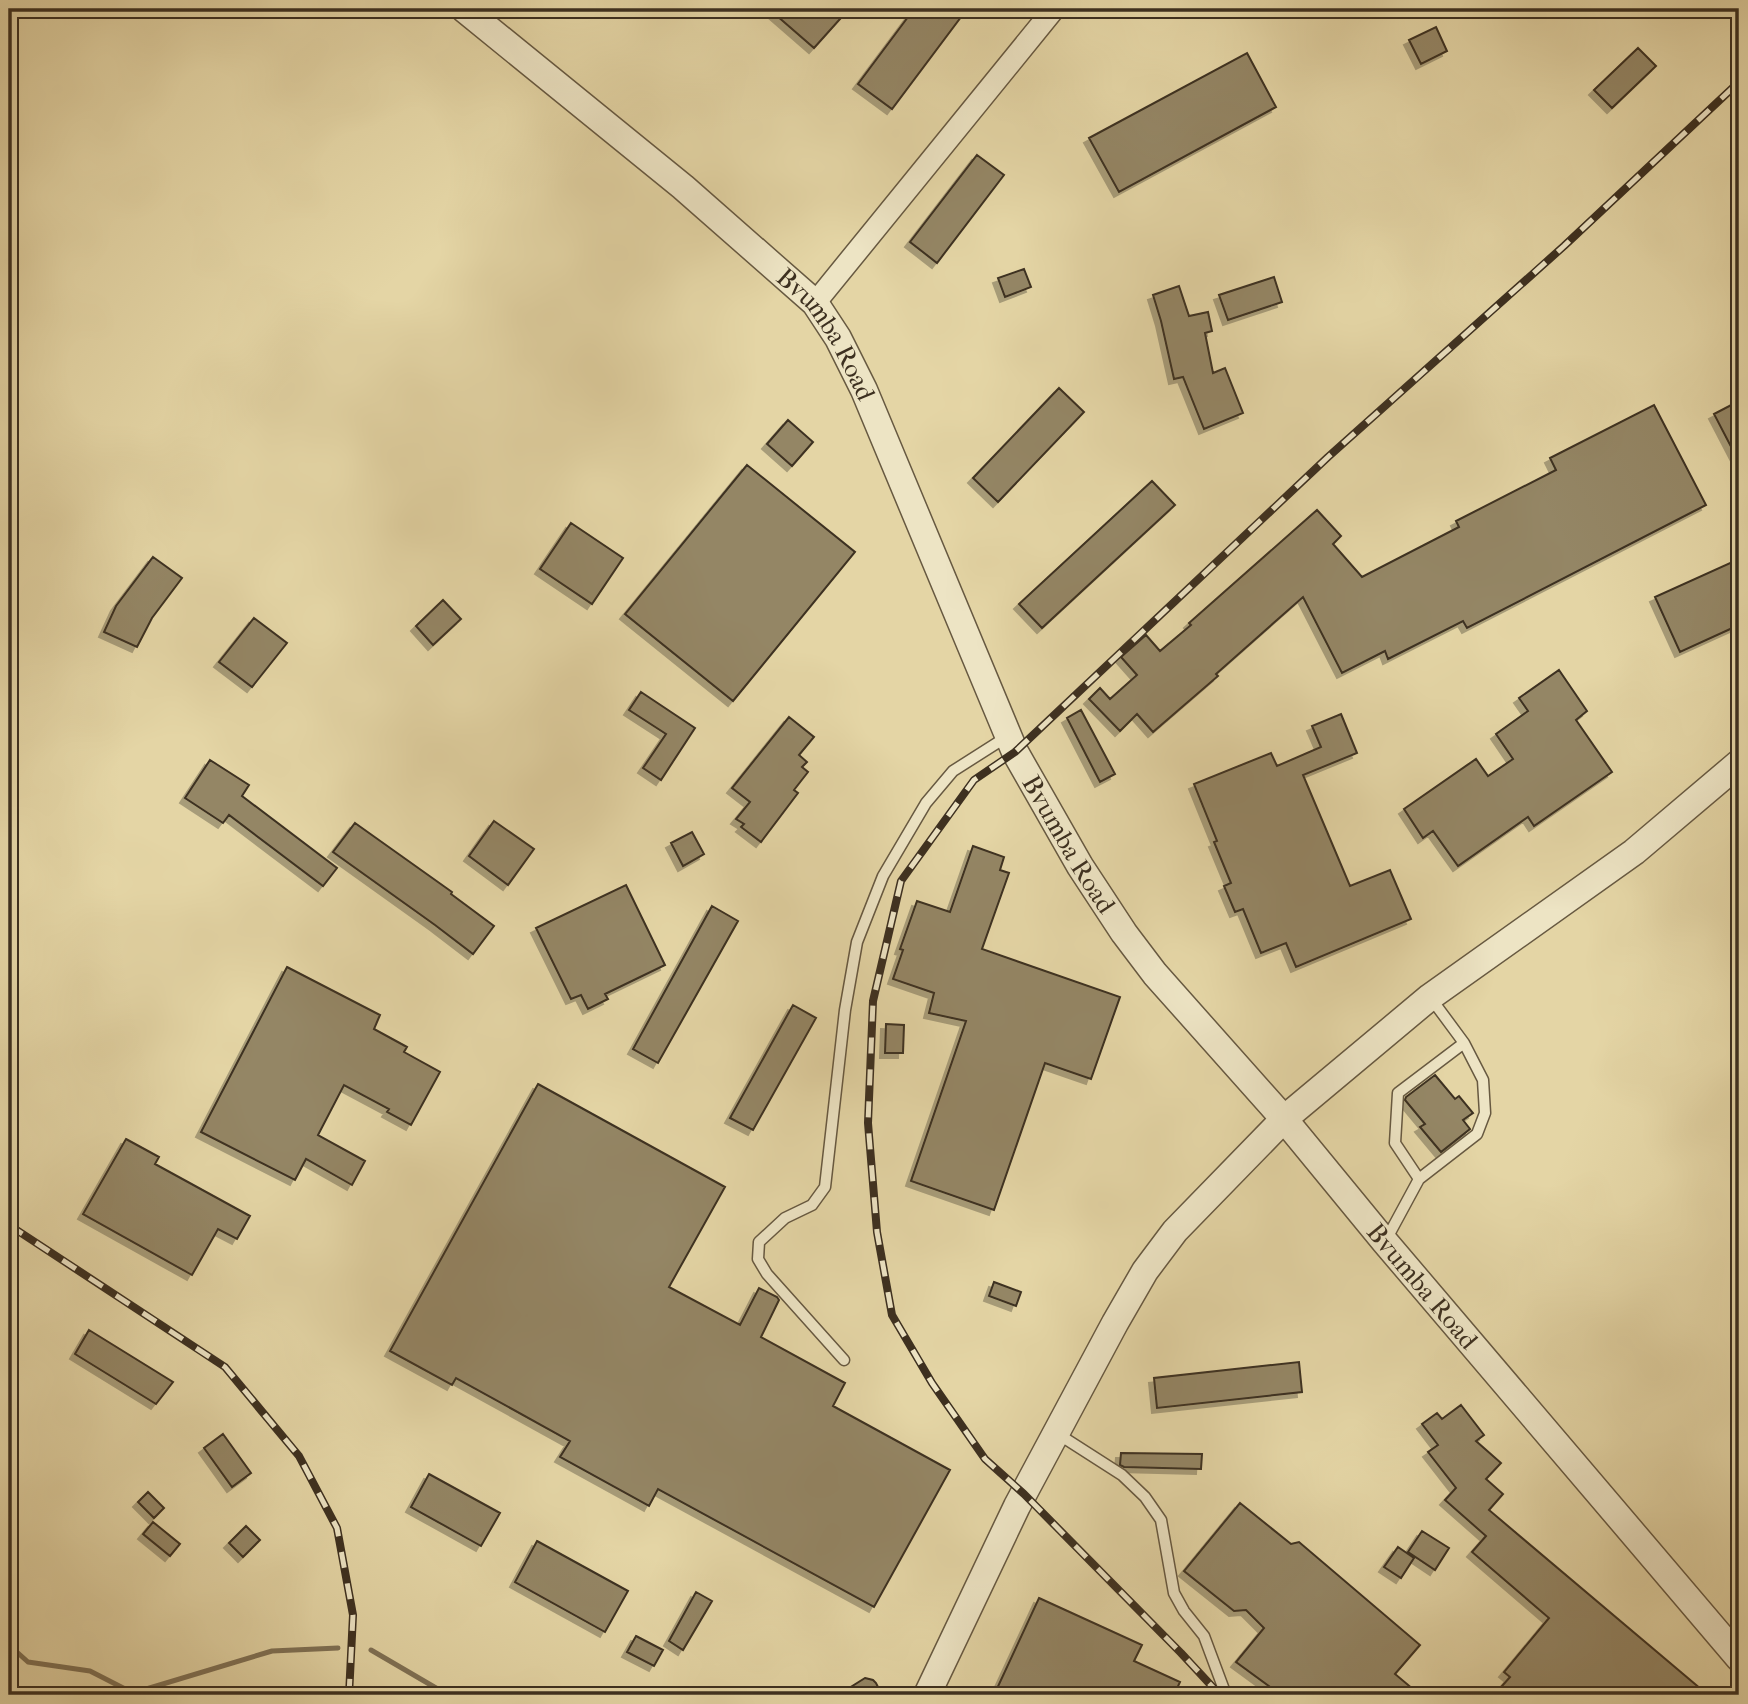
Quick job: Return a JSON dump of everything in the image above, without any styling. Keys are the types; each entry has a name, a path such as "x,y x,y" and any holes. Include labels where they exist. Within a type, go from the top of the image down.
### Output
{"street":[{"name":"Bvumba Road","path":"464,9 683,187 815,303 838,338 869,401 1015,752 1080,866 1124,933 1155,974 1284,1119 1385,1242 1739,1658"},
{"path":"815,303 1054,9"},
{"path":"927,1695 1017,1506 1115,1323 1145,1271 1175,1231 1284,1119 1430,997 1634,852 1739,763"}],"lane":[{"path":"844,1360 767,1274 758,1259 759,1242 785,1218 811,1205 825,1187 845,1010 857,942 883,876 926,803 953,771 1008,736"},
{"path":"1385,1242 1419,1179 1477,1135 1485,1113 1483,1080 1464,1043 1430,997"},
{"path":"1419,1179 1395,1143 1398,1093 1464,1043"},
{"path":"1057,1433 1122,1475 1145,1497 1161,1520 1174,1593 1204,1636 1226,1695"}],"building":[{"path":"769,9 849,9 814,48"},
{"path":"914,9 967,9 892,109 858,84"},
{"path":"1436,27 1447,51 1421,64 1409,40"},
{"path":"1638,48 1656,66 1612,108 1594,90"},
{"path":"1247,53 1276,107 1119,192 1089,138"},
{"path":"977,155 1004,175 937,263 910,242"},
{"path":"1024,269 1031,287 1005,297 998,278"},
{"path":"1274,277 1282,302 1228,320 1219,295"},
{"path":"1179,286 1189,316 1208,312 1212,331 1205,333 1213,373 1225,368 1243,413 1204,429 1183,377 1174,379 1153,295"},
{"path":"1059,388 1084,412 998,502 973,478"},
{"path":"1739,401 1739,462 1714,414"},
{"path":"1654,405 1706,505 1467,628 1463,621 1388,659 1385,651 1342,673 1303,597 1153,732 1137,714 1120,731 1089,699 1100,688 1110,699 1137,675 1121,657 1146,635 1160,651 1317,510 1341,536 1333,544 1362,577 1459,527 1456,521 1556,470 1550,458"},
{"path":"788,420 813,442 792,466 767,444"},
{"path":"747,465 855,552 733,701 625,614"},
{"path":"1152,481 1175,505 1042,628 1019,604"},
{"path":"571,523 623,558 592,604 540,569"},
{"path":"153,557 182,578 152,618 137,647 104,632 116,606"},
{"path":"1739,559 1739,625 1680,652 1655,597"},
{"path":"443,600 461,619 433,645 416,626"},
{"path":"254,618 287,643 252,687 219,662"},
{"path":"1559,670 1587,711 1576,720 1612,772 1534,826 1528,817 1458,866 1433,831 1423,838 1404,809 1476,759 1488,776 1513,759 1496,734 1528,711 1519,698"},
{"path":"641,692 695,728 661,780 643,768 666,734 629,710"},
{"path":"1081,710 1115,774 1100,782 1067,718"},
{"path":"1341,714 1357,753 1303,775 1350,886 1390,870 1411,919 1296,967 1286,943 1261,953 1243,909 1235,912 1224,886 1231,883 1194,784 1271,753 1277,766 1321,747 1312,726"},
{"path":"789,717 814,737 799,755 807,762 802,767 808,772 794,790 798,793 761,842 741,827 744,824 736,819 750,802 732,788"},
{"path":"210,760 249,785 242,796 337,868 323,886 229,815 223,823 185,798"},
{"path":"494,821 534,849 508,885 469,856"},
{"path":"355,823 452,892 451,894 494,926 473,954 333,852"},
{"path":"692,832 704,854 683,866 671,843"},
{"path":"973,846 1004,857 1000,870 1009,873 982,949 1120,997 1091,1079 1045,1063 994,1210 911,1181 966,1021 929,1013 934,993 893,979 903,950 900,949 917,901 950,912"},
{"path":"626,885 665,965 605,994 608,999 588,1009 581,995 571,999 536,928"},
{"path":"712,906 738,921 658,1063 633,1049"},
{"path":"287,967 380,1015 374,1029 407,1047 404,1052 440,1072 411,1125 387,1112 389,1109 344,1085 318,1135 365,1161 352,1185 306,1159 295,1180 201,1132"},
{"path":"793,1005 816,1018 753,1130 730,1118"},
{"path":"886,1024 904,1025 903,1053 885,1053"},
{"path":"1435,1075 1455,1099 1459,1096 1473,1113 1463,1120 1470,1129 1441,1152 1420,1127 1425,1124 1405,1100"},
{"path":"538,1084 725,1187 669,1287 740,1325 759,1288 777,1297 779,1300 761,1337 845,1383 833,1406 950,1470 874,1607 658,1489 649,1506 560,1457 570,1441 456,1378 452,1385 390,1351"},
{"path":"126,1139 159,1157 155,1164 250,1216 237,1239 218,1229 192,1275 83,1214"},
{"path":"994,1282 1021,1292 1016,1306 989,1296"},
{"path":"89,1330 173,1382 156,1404 75,1354"},
{"path":"1299,1362 1302,1392 1157,1408 1154,1378"},
{"path":"1461,1405 1484,1435 1476,1441 1501,1463 1486,1479 1503,1494 1489,1510 1708,1695 1494,1695 1510,1677 1504,1672 1549,1618 1472,1552 1486,1536 1445,1500 1456,1488 1428,1452 1438,1445 1422,1424 1437,1413 1442,1419"},
{"path":"223,1434 251,1473 232,1487 204,1448"},
{"path":"1121,1453 1202,1454 1201,1469 1124,1467 1120,1465"},
{"path":"429,1474 500,1513 481,1546 411,1507"},
{"path":"148,1492 164,1508 154,1518 138,1502"},
{"path":"1240,1503 1291,1544 1299,1542 1420,1645 1395,1674 1420,1695 1281,1695 1236,1662 1264,1628 1246,1610 1234,1611 1184,1571"},
{"path":"153,1522 180,1544 170,1556 143,1534"},
{"path":"246,1526 260,1540 243,1557 229,1543"},
{"path":"1422,1531 1449,1548 1435,1570 1408,1552"},
{"path":"537,1541 628,1591 605,1632 515,1582"},
{"path":"1398,1547 1414,1558 1401,1578 1384,1567"},
{"path":"696,1592 712,1601 683,1650 669,1641"},
{"path":"1039,1598 1142,1645 1134,1661 1180,1682 1174,1695 994,1695"},
{"path":"636,1636 663,1650 654,1666 627,1652"},
{"path":"865,1678 876,1683 882,1695 838,1695"}],"waterway":[{"path":"9,1645 28,1662 90,1671 133,1693 272,1651 338,1648"},
{"path":"371,1650 448,1695"}],"railway":[{"path":"1220,1695 1024,1494 985,1459 932,1383 892,1315 877,1232 868,1123 873,1001 901,881 974,780 1015,752 1328,457 1564,246 1739,82"},
{"path":"9,1225 225,1367 299,1456 337,1528 353,1615 349,1695"}]}
